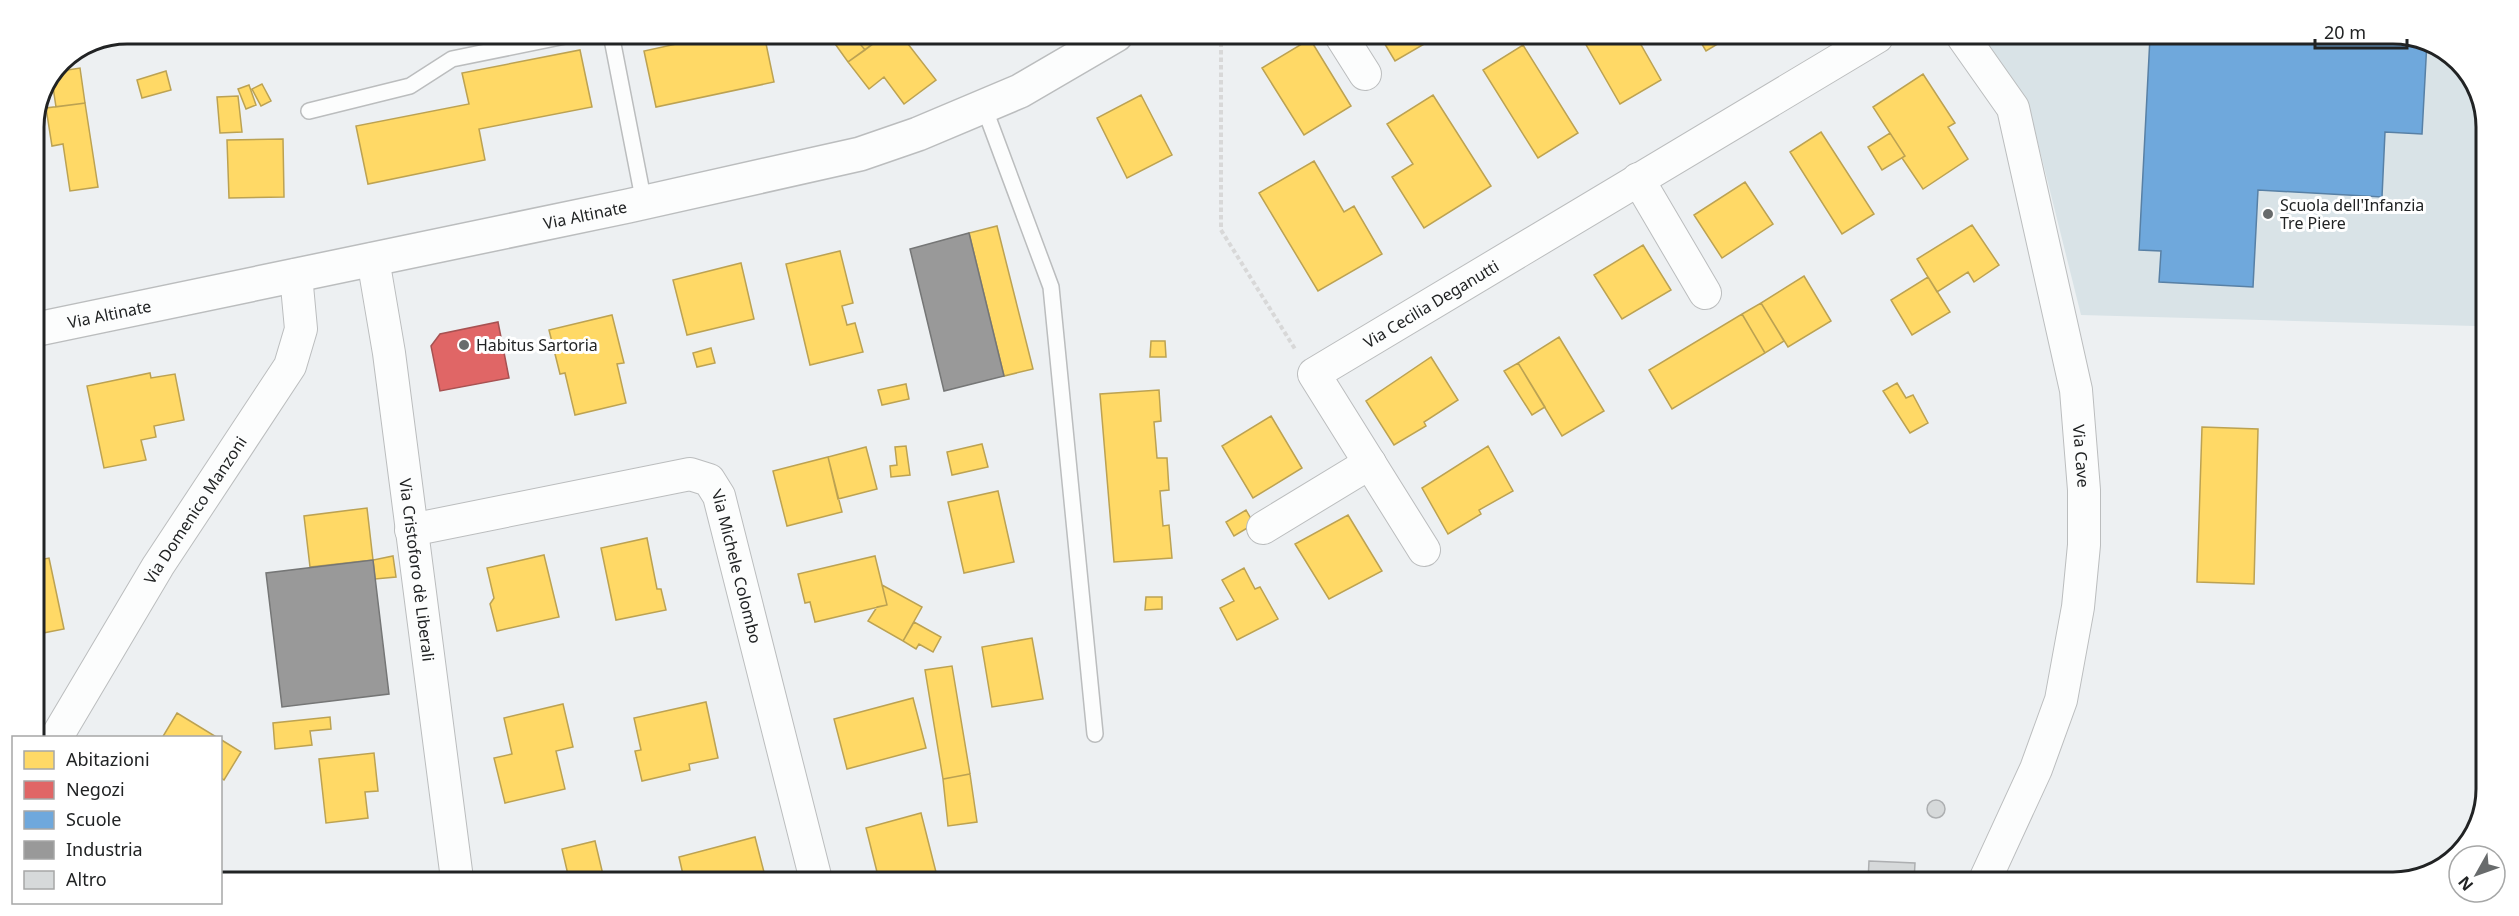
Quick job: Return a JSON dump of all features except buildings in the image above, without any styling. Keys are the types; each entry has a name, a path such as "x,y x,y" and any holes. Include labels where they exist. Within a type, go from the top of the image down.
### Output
{"street":[{"name":"Via Altinate","path":"44,328 644,203 860,154 1020,91 1101,44"},
{"path":"1346,44 1365,74"},
{"name":"Via Cecilia Deganutti","path":"1314,374 1865,44"},
{"name":"Via Cave","path":"1968,44 2013,108 2076,390 2084,490 2084,545 2078,607 2061,700 2036,769 1989,872"},
{"path":"1638,180 1705,293"},
{"name":"Via Cristoforo dè Liberali","path":"373,259 389,353 456,872"},
{"name":"Via Domenico Manzoni","path":"57,736 158,566 290,366 301,329 296,274"},
{"path":"1314,374 1424,550"},
{"path":"1263,528 1370,464"},
{"name":"Via Michele Colombo","path":"411,530 690,474 709,480 719,496 814,872"}],"lane":[{"path":"309,111 410,86 452,59 526,44"},
{"path":"613,44 644,203"},
{"path":"984,107 1051,287 1095,734"}],"path":[{"path":"1221,44 1221,230 1285,336 1314,374"}],"shaded area":[{"name":"Scuola dell'Infanzia Tre Piere","path":"1987,44 2393,44 2409,45 2434,55 2458,76 2467,90 2474,110 2475,326 2081,315 2029,107"}],"place":[{"name":"Scuola dell'Infanzia Tre Piere","path":"2268,214"},
{"name":"Habitus Sartoria","path":"464,345"}]}
